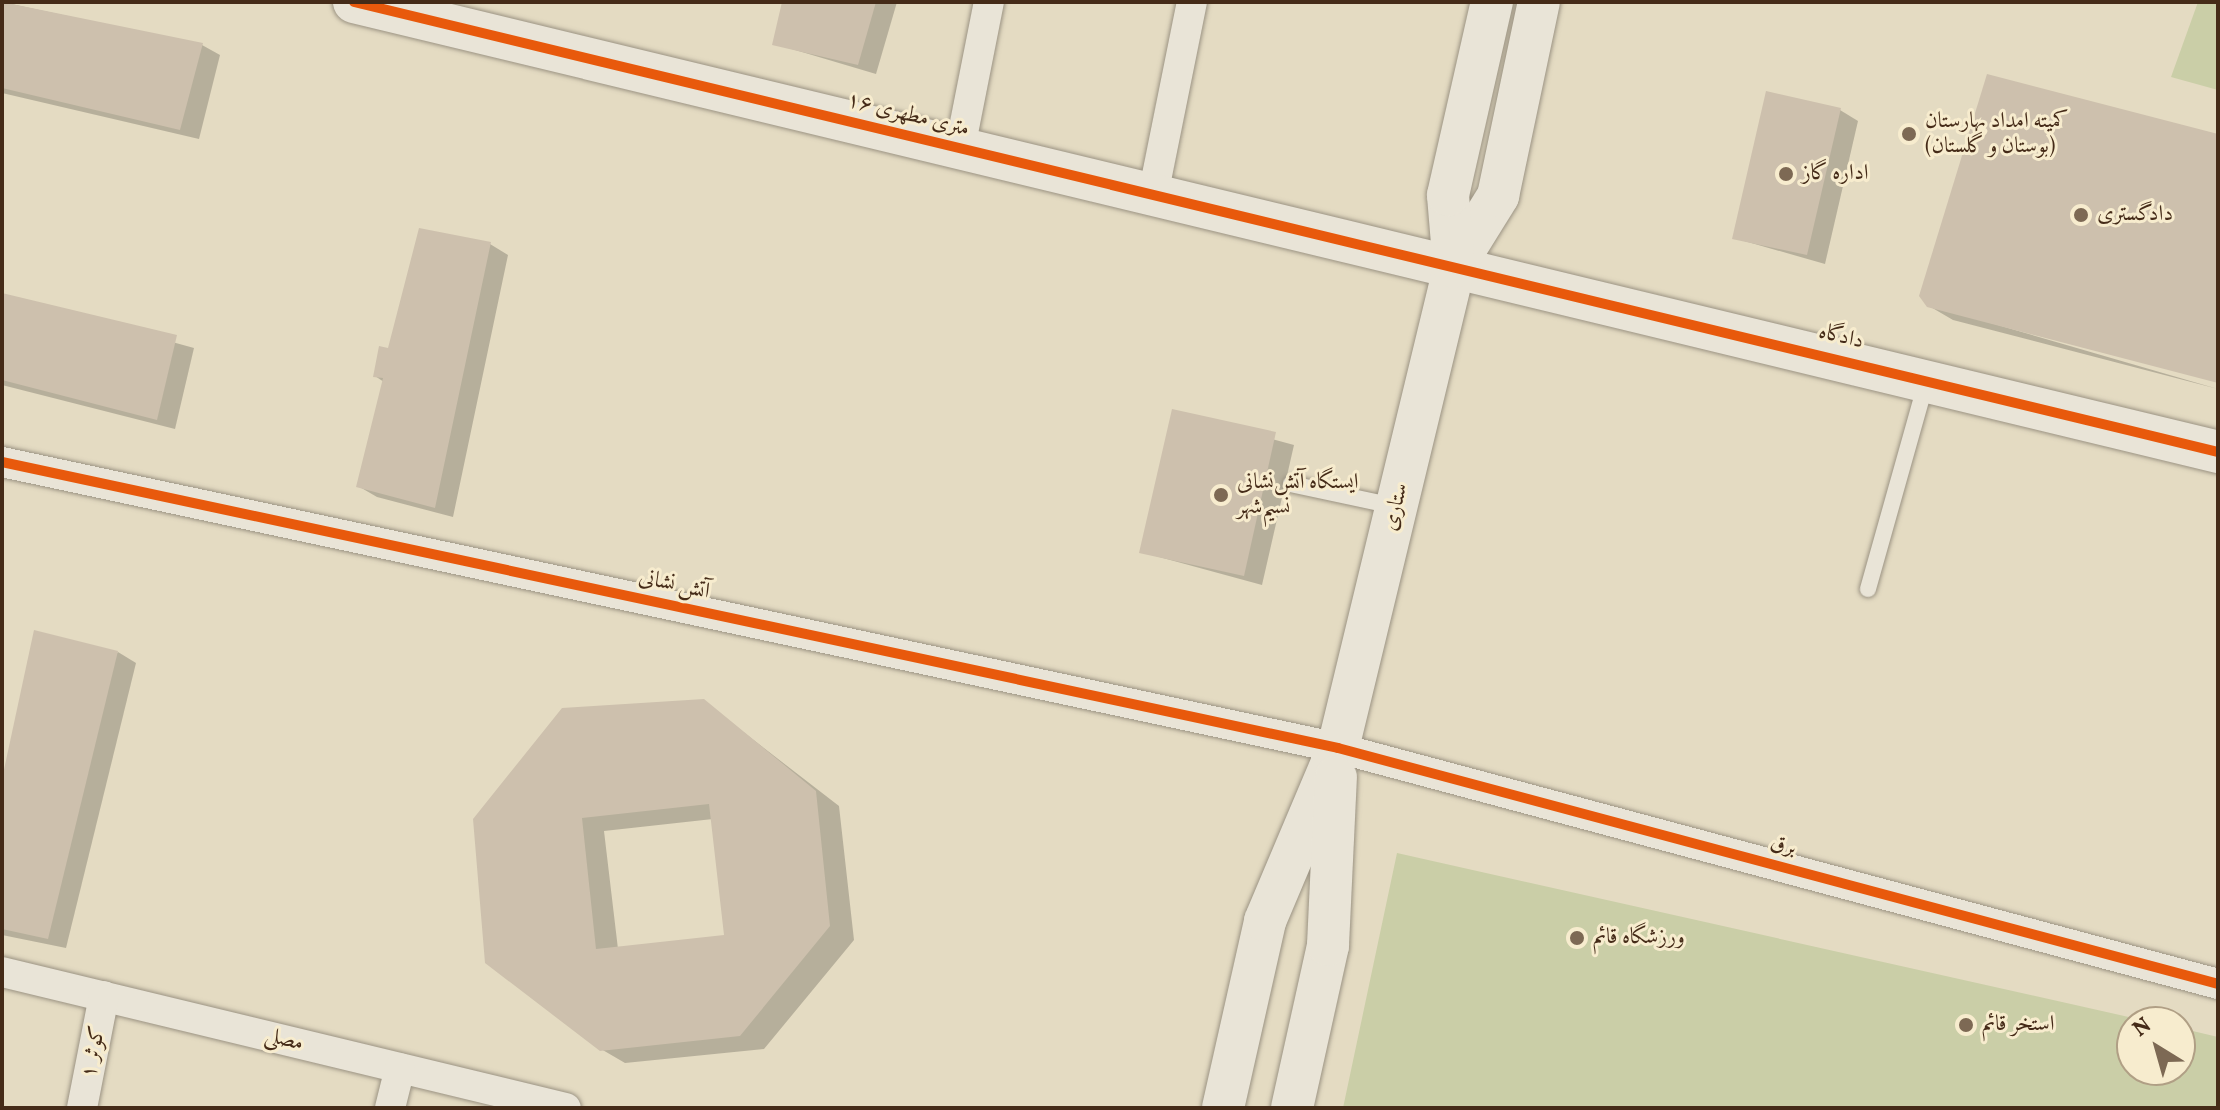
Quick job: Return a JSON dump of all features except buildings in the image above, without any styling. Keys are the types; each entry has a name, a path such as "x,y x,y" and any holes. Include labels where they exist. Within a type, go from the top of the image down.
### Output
{"street":[{"name":"۱۶ متری مطهری","path":"354,2 1454,267"},
{"path":"960,148 989,2"},
{"path":"1153,195 1192,2"},
{"name":"ستاری","path":"1454,267 1448,195 1492,2"},
{"name":"ستاری","path":"1223,1108 1265,921 1338,748 1454,267 1498,196 1539,2"},
{"name":"دادگاه","path":"1454,267 2218,452"},
{"name":"آتش نشانی","path":"2,462 1338,748"},
{"name":"ستاری","path":"1292,1108 1328,945 1338,748"},
{"name":"برق","path":"1338,748 2218,984"},
{"name":"مصلی","path":"2,972 566,1108"},
{"name":"کوثر ۱","path":"82,1108 104,996"},
{"path":"390,1108 400,1068"}],"lane":[{"path":"1868,589 1926,379"},
{"path":"1291,484 1396,507"}],"green space":[{"path":"2198,2 2218,2 2218,90 2171,77"},
{"name":"ورزشگاه قائم","path":"1397,853 2116,1014 2116,1086 2196,1086 2196,1032 2218,1037 2218,1108 1343,1108"}],"cycle path":[{"path":"354,2 2218,452"},
{"path":"2,462 1338,748 2218,984"}],"place":[{"name":"کمیته امداد بهارستان (بوستان و گلستان)","path":"1909,134"},
{"name":"اداره گاز","path":"1786,174"},
{"name":"دادگستری","path":"2081,215"},
{"name":"ایستگاه آتش‌نشانی نسیم‌شهر","path":"1221,495"},
{"name":"ورزشگاه قائم","path":"1577,938"},
{"name":"استخر قائم","path":"1966,1025"}]}
